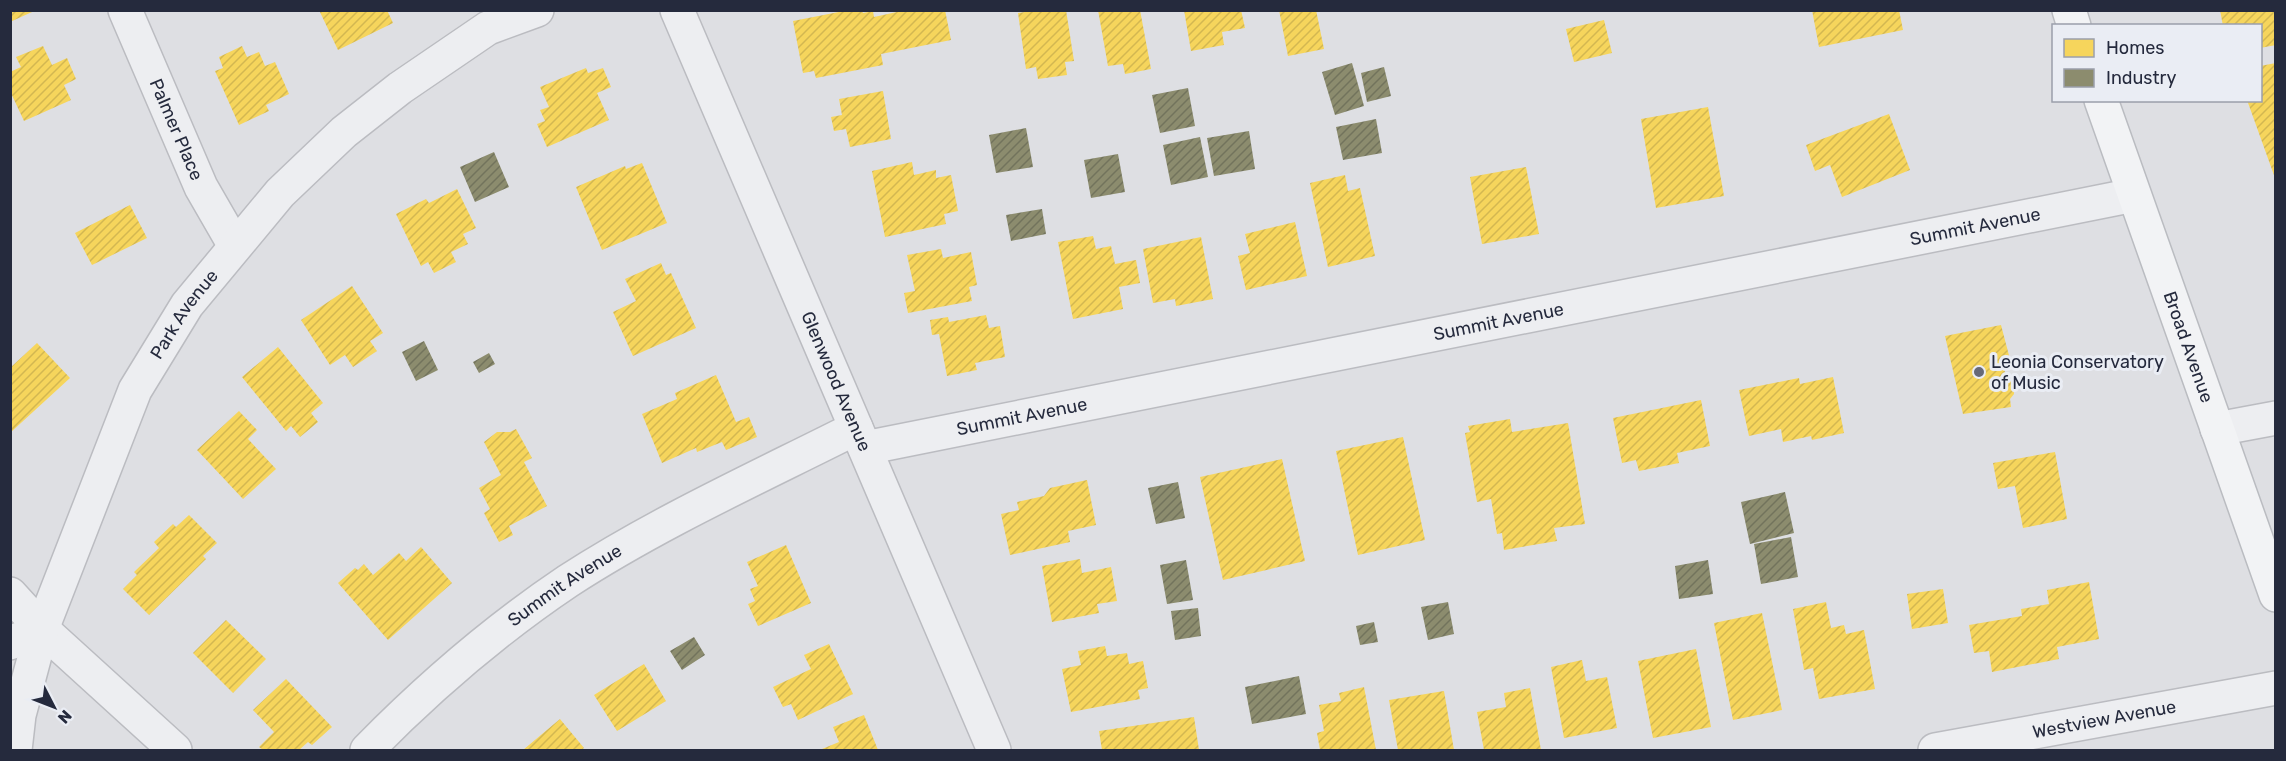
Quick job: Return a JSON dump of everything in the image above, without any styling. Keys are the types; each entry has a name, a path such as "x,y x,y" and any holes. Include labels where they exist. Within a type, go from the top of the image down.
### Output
{"main road":[{"name":"Broad Avenue","path":"2102,102 2276,595"}],"street":[{"name":"Palmer Place","path":"125,10 201,187 235,246"},
{"name":"Park Avenue","path":"15,750 19,716 42,629 135,390 187,305 279,193 344,132 400,88 489,28 537,10"},
{"name":"Glenwood Avenue","path":"677,10 994,750"},
{"name":"Summit Avenue","path":"367,750 408,709 485,642 567,582 637,539 860,438 2134,195"},
{"path":"2217,429 2276,418"},
{"path":"10,594 42,629 175,750"},
{"path":"10,643 42,629"},
{"name":"Westview Avenue","path":"1935,750 2276,688"}],"building: Homes":[{"path":"10,10 31,10 32,12 10,22"},
{"path":"319,10 387,10 393,23 338,50"},
{"path":"849,10 862,10 863,13 873,11 874,17 906,10 945,10 951,40 881,54 883,65 816,78 814,71 803,73 793,21"},
{"path":"1066,10 1074,61 1065,62 1067,75 1038,79 1036,67 1026,69 1018,13"},
{"path":"1098,10 1140,10 1151,69 1125,74 1123,64 1108,66"},
{"path":"1184,10 1241,10 1245,28 1222,32 1224,45 1191,51"},
{"path":"1279,10 1316,10 1324,49 1288,56"},
{"path":"1812,10 1899,10 1903,30 1819,47"},
{"path":"2220,10 2276,10 2276,45 2262,48 2262,24 2223,24"},
{"path":"1604,20 1612,53 1574,62 1566,29"},
{"path":"43,46 52,65 67,58 76,79 64,85 71,100 24,121 10,91 10,72 21,67 16,57"},
{"path":"242,46 247,57 259,52 265,66 275,62 289,94 266,105 269,111 239,125 215,71 223,68 219,57"},
{"path":"2276,63 2276,178 2248,102 2262,102 2262,66"},
{"path":"586,68 588,73 603,68 611,87 597,93 609,120 547,147 537,124 545,121 540,110 549,107 540,87"},
{"path":"883,91 891,139 850,147 846,129 834,131 831,117 842,115 839,99"},
{"path":"1708,107 1724,196 1656,208 1641,119"},
{"path":"1889,114 1910,170 1842,197 1830,165 1815,171 1806,145"},
{"path":"912,162 914,175 936,170 936,178 951,175 958,211 944,214 946,224 885,237 872,171"},
{"path":"642,163 667,223 602,250 576,187 625,166 626,169"},
{"path":"1526,167 1539,234 1482,244 1470,177"},
{"path":"1345,175 1348,191 1360,188 1375,256 1328,267 1310,183"},
{"path":"457,189 476,228 463,234 468,244 451,252 456,262 434,273 428,262 421,266 396,214 426,199 429,203"},
{"path":"130,205 147,238 92,265 75,233"},
{"path":"1295,222 1307,276 1246,290 1238,256 1250,253 1245,234"},
{"path":"1093,236 1096,249 1111,246 1115,264 1136,260 1140,283 1119,287 1123,309 1073,319 1058,242"},
{"path":"1201,237 1213,299 1176,306 1175,299 1153,303 1143,249"},
{"path":"941,249 943,258 971,252 977,285 969,287 972,301 908,313 904,293 915,291 907,255"},
{"path":"661,263 666,275 671,273 696,328 633,356 613,312 636,301 625,279"},
{"path":"352,286 383,333 370,341 377,351 353,367 345,355 330,365 301,320"},
{"path":"986,315 989,328 1000,326 1005,357 975,363 977,370 947,376 939,334 932,335 930,320 948,317 949,322"},
{"name":"Leonia Conservatory of Music","path":"2001,325 2011,363 2003,365 2007,379 2013,382 2014,394 2010,399 2011,407 1963,414 1945,336"},
{"path":"37,343 70,378 10,433 10,368"},
{"path":"278,347 323,403 311,413 318,422 300,437 291,426 286,431 242,377"},
{"path":"716,375 736,422 749,417 757,437 726,450 722,442 697,452 696,448 662,463 642,414 677,399 675,393"},
{"path":"1833,377 1844,433 1812,440 1811,436 1783,442 1781,429 1749,436 1739,390 1799,378 1800,384"},
{"path":"1701,400 1710,446 1677,453 1679,463 1639,471 1636,460 1622,463 1613,418"},
{"path":"239,411 257,430 248,439 276,469 243,499 197,450"},
{"path":"1510,419 1512,432 1568,423 1585,524 1554,528 1557,541 1504,550 1502,533 1497,534 1491,499 1477,502 1465,433 1470,432 1468,426"},
{"path":"516,429 532,458 524,462 547,506 509,526 513,535 499,542 484,513 490,509 479,488 501,475 484,442 497,432 510,432"},
{"path":"1403,437 1425,540 1358,555 1336,451"},
{"path":"2055,452 2067,519 2023,528 2015,486 1998,489 1993,463"},
{"path":"1282,459 1305,561 1223,580 1200,477"},
{"path":"1087,480 1096,525 1068,531 1070,542 1010,555 1001,514 1019,510 1017,502 1044,496 1050,488"},
{"path":"189,515 217,543 203,556 206,559 149,615 123,589 137,575 134,572 159,548 154,542 173,524 176,527"},
{"path":"786,545 811,603 758,626 748,604 755,601 750,589 758,586 747,562"},
{"path":"421,547 452,583 388,640 338,583 355,568 358,570 364,564 373,575 399,553 406,561"},
{"path":"1080,559 1082,573 1111,567 1117,601 1097,604 1099,613 1052,622 1042,566"},
{"path":"2089,582 2099,639 2057,647 2059,659 1992,672 1989,651 1974,653 1969,625 2022,616 2021,609 2049,604 2047,590"},
{"path":"1943,589 1948,623 1912,629 1907,594"},
{"path":"1826,602 1831,628 1844,625 1846,634 1864,630 1875,689 1819,699 1813,668 1804,670 1793,609"},
{"path":"1762,613 1782,710 1733,720 1714,623"},
{"path":"226,620 266,659 233,693 193,653"},
{"path":"829,644 853,694 798,720 791,704 783,707 773,687 811,669 804,655"},
{"path":"1105,646 1107,656 1127,653 1129,664 1143,661 1148,688 1138,690 1140,699 1071,712 1062,669 1081,665 1078,651"},
{"path":"1696,649 1711,727 1653,738 1638,661"},
{"path":"1582,660 1586,681 1607,677 1617,728 1564,738 1551,667"},
{"path":"644,664 666,701 617,731 594,695"},
{"path":"286,679 332,727 312,745 308,742 299,750 263,750 259,747 274,732 253,710"},
{"path":"1364,687 1376,750 1320,750 1317,733 1324,731 1319,705 1341,701 1339,693"},
{"path":"1530,688 1541,750 1484,750 1477,712 1506,707 1504,693"},
{"path":"1444,691 1454,750 1398,750 1389,700"},
{"path":"864,715 878,750 822,749 839,742 833,727"},
{"path":"1194,717 1199,750 1102,750 1099,731"},
{"path":"560,719 584,748 581,750 523,750"}],"building: Industry":[{"path":"1352,63 1364,106 1335,115 1322,72"},
{"path":"1384,67 1391,96 1367,102 1361,73"},
{"path":"1188,88 1195,126 1160,133 1152,95"},
{"path":"1376,119 1382,153 1343,160 1336,127"},
{"path":"1026,128 1033,167 996,173 989,135"},
{"path":"1249,131 1255,169 1214,176 1207,138"},
{"path":"1200,137 1208,177 1171,185 1163,145"},
{"path":"494,152 509,187 475,202 460,167"},
{"path":"1118,154 1125,192 1091,198 1084,160"},
{"path":"1042,209 1046,234 1011,241 1006,215"},
{"path":"424,341 438,370 416,381 402,352"},
{"path":"489,353 495,364 479,373 473,362"},
{"path":"1178,482 1185,518 1156,524 1148,488"},
{"path":"1785,492 1794,533 1750,544 1741,502"},
{"path":"1791,537 1798,577 1761,584 1754,544"},
{"path":"1186,560 1193,600 1167,604 1160,565"},
{"path":"1708,560 1713,594 1679,599 1675,566"},
{"path":"1448,602 1454,634 1428,640 1421,607"},
{"path":"1198,608 1201,636 1175,640 1171,611"},
{"path":"1374,622 1378,642 1360,645 1356,626"},
{"path":"694,637 705,655 682,670 670,651"},
{"path":"1299,676 1306,714 1252,724 1245,687"}],"place":[{"name":"Leonia Conservatory of Music","path":"1979,372"}]}
